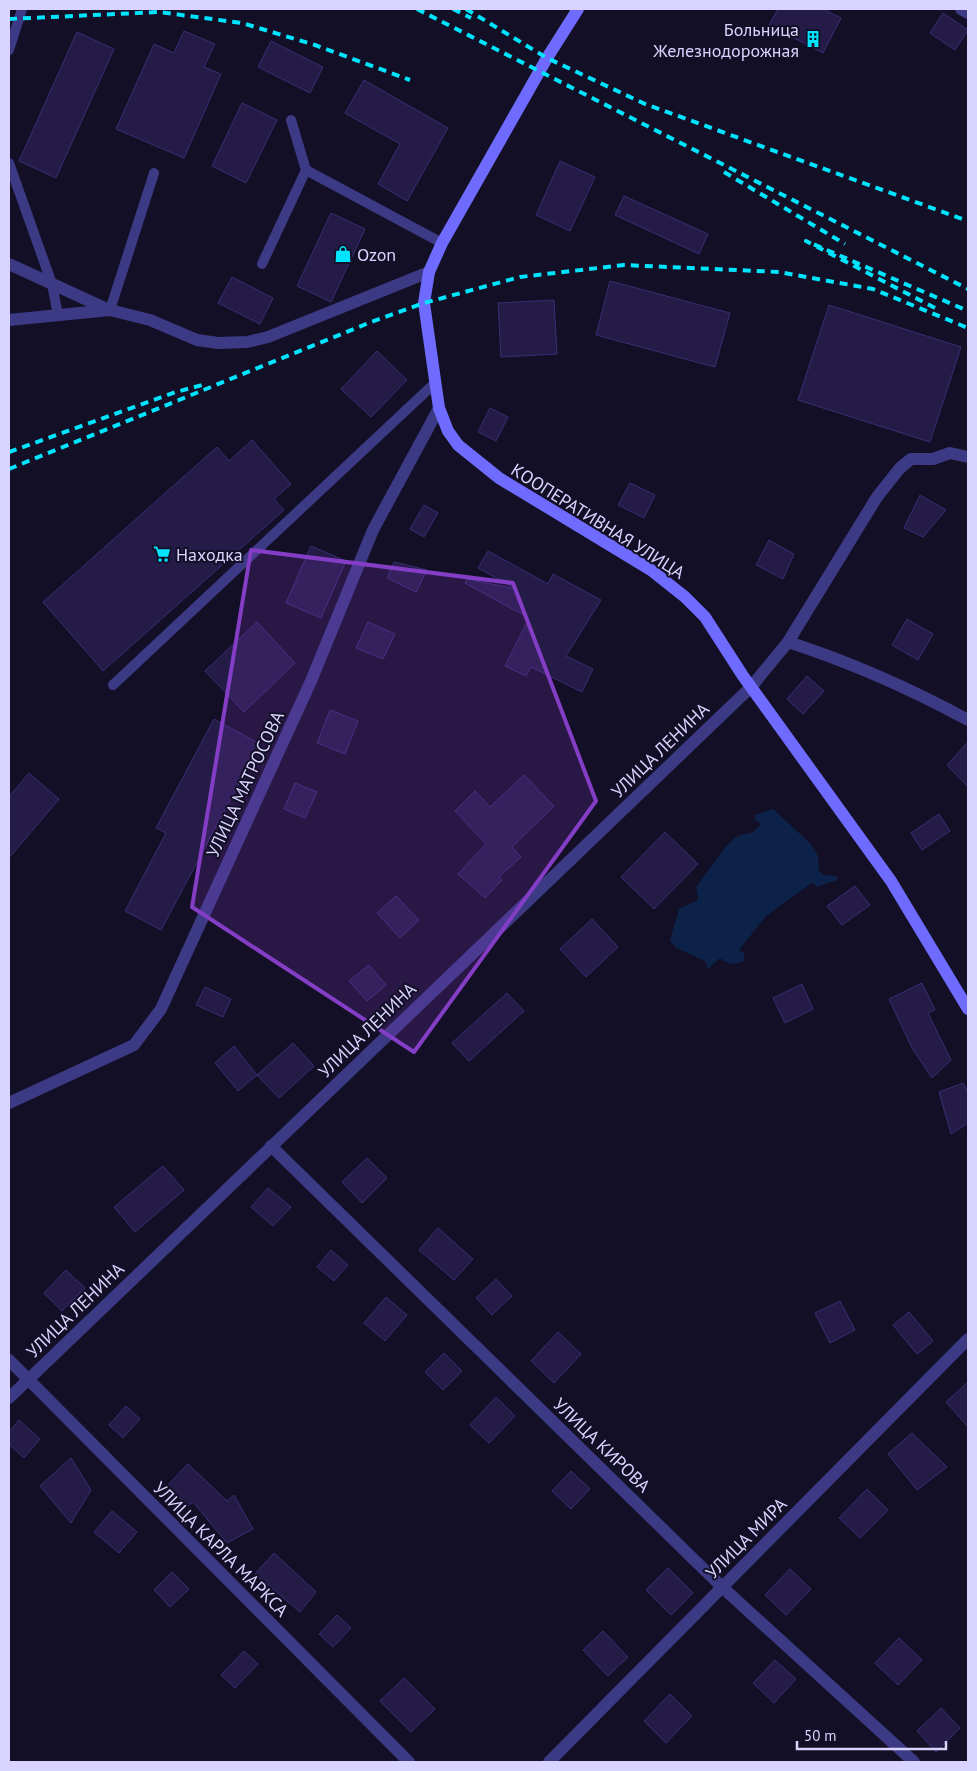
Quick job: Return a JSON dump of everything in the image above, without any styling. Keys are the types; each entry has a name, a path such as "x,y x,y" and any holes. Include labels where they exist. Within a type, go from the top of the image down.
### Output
{"main road":[{"name":"КООПЕРАТИВНАЯ УЛИЦА","path":"578,9 547,58 476,188 442,243 429,272 424,303 439,408 448,431 458,445 484,467 651,570 685,597 705,617 750,687 891,881 968,1009"}],"street":[{"path":"961,9 968,13"},
{"path":"9,264 110,310 150,320 197,340 218,343 247,342 268,336 429,272"},
{"path":"9,320 110,310"},
{"name":"УЛИЦА МАТРОСОВА","path":"9,1103 134,1045 161,1009 311,681 373,530 439,408"},
{"name":"УЛИЦА ЛЕНИНА","path":"9,1398 750,687 788,642 877,497 900,468 911,459 932,459 950,453 968,457"},
{"path":"788,642 827,654 936,703 968,720"},
{"name":"УЛИЦА КИРОВА","path":"271,1146 722,1587 914,1762"},
{"name":"УЛИЦА МИРА","path":"548,1762 968,1339"},
{"name":"УЛИЦА КАРЛА МАРКСА","path":"9,1360 409,1762"}],"lane":[{"path":"9,50 22,9"},
{"path":"262,264 306,170 291,120"},
{"path":"9,163 52,284 58,315"},
{"path":"306,170 442,243"},
{"path":"110,310 154,173"},
{"path":"113,685 435,383"}],"highlighted area":[{"path":"251,550 513,583 596,801 414,1052 192,907"}],"water":[{"path":"773,809 811,844 818,856 819,871 824,875 837,876 837,880 817,887 812,883 766,916 739,950 744,953 744,961 731,964 720,958 708,969 705,961 676,948 670,940 679,909 698,900 696,887 731,842 739,836 751,833 757,829 761,824 755,820 755,815"}],"building":[{"name":"Больница Железнодорожная","path":"778,9 823,9 841,18 823,53 769,25"},
{"path":"943,13 968,30 955,50 930,33"},
{"path":"184,31 215,44 204,67 221,74 184,158 116,129 154,44 174,53"},
{"path":"77,32 114,49 56,178 19,161"},
{"path":"271,41 323,67 310,93 258,67"},
{"path":"364,80 448,128 407,201 378,184 400,144 345,113"},
{"path":"242,103 277,120 246,183 212,166"},
{"path":"560,161 595,177 570,231 536,215"},
{"path":"624,196 708,234 699,254 615,215"},
{"path":"331,213 365,229 331,302 297,286"},
{"path":"232,277 273,298 260,324 218,303"},
{"path":"610,281 730,313 715,367 596,335"},
{"path":"554,300 557,354 501,357 498,303"},
{"path":"829,305 961,347 930,442 798,400"},
{"path":"377,351 407,380 371,417 341,389"},
{"path":"490,408 508,417 496,441 478,432"},
{"path":"252,440 291,484 274,499 284,510 103,671 43,602 217,447 229,461"},
{"path":"630,483 655,495 644,518 618,505"},
{"path":"920,495 946,510 923,537 904,528"},
{"path":"424,505 438,513 424,537 410,529"},
{"path":"769,540 794,554 783,579 756,565"},
{"path":"311,546 346,561 321,618 286,603"},
{"path":"488,551 548,584 553,574 601,600 566,656 593,669 582,692 531,667 526,676 505,666 529,618 465,583 467,579 516,589 478,568"},
{"path":"394,562 427,570 416,592 387,578"},
{"path":"907,619 933,634 918,660 892,645"},
{"path":"257,622 295,663 244,712 205,671"},
{"path":"368,622 395,634 383,659 356,648"},
{"path":"807,676 824,691 803,714 787,699"},
{"path":"330,710 358,721 345,754 317,743"},
{"path":"214,719 260,744 161,930 125,911 166,833 156,828"},
{"path":"968,742 968,787 947,765"},
{"path":"29,773 59,799 9,858 9,797"},
{"path":"524,775 554,806 512,847 521,857 499,877 502,880 485,898 458,874 486,844 455,811 475,791 490,807"},
{"path":"295,783 317,792 305,818 284,809"},
{"path":"939,814 950,831 922,850 911,833"},
{"path":"665,832 698,864 654,909 621,877"},
{"path":"855,886 870,905 842,925 827,906"},
{"path":"396,896 419,920 400,938 377,913"},
{"path":"592,919 618,947 586,977 560,949"},
{"path":"369,965 386,985 367,1001 349,981"},
{"path":"922,983 935,1010 928,1013 951,1060 932,1078 912,1048 889,999"},
{"path":"802,984 813,1009 785,1023 773,998"},
{"path":"205,987 231,999 223,1017 196,1005"},
{"path":"507,993 524,1011 469,1061 452,1043"},
{"path":"293,1043 314,1066 279,1098 257,1075"},
{"path":"234,1046 257,1075 238,1091 215,1063"},
{"path":"963,1083 968,1092 968,1123 951,1134 939,1092"},
{"path":"367,1158 387,1178 362,1203 342,1182"},
{"path":"163,1166 184,1190 135,1232 114,1207"},
{"path":"268,1188 291,1207 273,1226 251,1207"},
{"path":"438,1228 473,1259 454,1280 419,1250"},
{"path":"331,1250 348,1265 334,1281 317,1267"},
{"path":"66,1270 85,1288 62,1311 44,1293"},
{"path":"496,1279 512,1296 492,1315 476,1298"},
{"path":"386,1297 407,1315 385,1341 364,1323"},
{"path":"840,1301 855,1330 830,1343 815,1313"},
{"path":"909,1312 933,1341 917,1354 893,1325"},
{"path":"558,1332 581,1354 554,1383 531,1361"},
{"path":"444,1353 462,1371 443,1390 425,1372"},
{"path":"968,1382 968,1427 946,1402"},
{"path":"496,1397 515,1416 489,1443 470,1425"},
{"path":"126,1406 140,1419 123,1438 109,1425"},
{"path":"19,1420 40,1439 24,1458 9,1444 9,1432"},
{"path":"912,1433 947,1467 917,1490 888,1454"},
{"path":"71,1458 91,1490 71,1523 40,1486"},
{"path":"188,1464 227,1501 234,1495 253,1529 227,1543 193,1502 188,1506 167,1486"},
{"path":"571,1471 590,1489 571,1509 552,1491"},
{"path":"867,1489 888,1510 860,1538 839,1518"},
{"path":"112,1511 137,1532 119,1553 94,1532"},
{"path":"274,1553 316,1592 300,1612 255,1574"},
{"path":"668,1568 693,1593 671,1615 646,1590"},
{"path":"790,1569 811,1589 786,1615 765,1595"},
{"path":"172,1572 189,1589 170,1607 154,1590"},
{"path":"337,1615 351,1628 333,1647 319,1634"},
{"path":"603,1631 628,1657 608,1676 583,1650"},
{"path":"899,1638 922,1660 898,1685 875,1663"},
{"path":"244,1651 258,1664 235,1688 221,1675"},
{"path":"775,1660 796,1679 774,1703 753,1683"},
{"path":"404,1678 435,1709 411,1732 380,1701"},
{"path":"670,1694 692,1716 666,1743 644,1721"},
{"path":"941,1708 960,1728 936,1752 917,1731"}],"railway":[{"path":"417,9 968,289"},
{"path":"453,9 471,18"},
{"path":"466,9 547,58 645,104 968,221"},
{"path":"9,19 159,12 242,23 315,45 410,80"},
{"path":"724,172 845,244"},
{"path":"935,308 806,241 968,311"},
{"path":"9,469 371,322 424,303 520,277 624,265 779,272 873,289 968,328"},
{"path":"9,452 176,392 206,384"}],"place":[{"name":"Больница Железнодорожная","path":"813,39"},
{"name":"Ozon","path":"343,254"},
{"name":"Находка","path":"162,554"}]}
